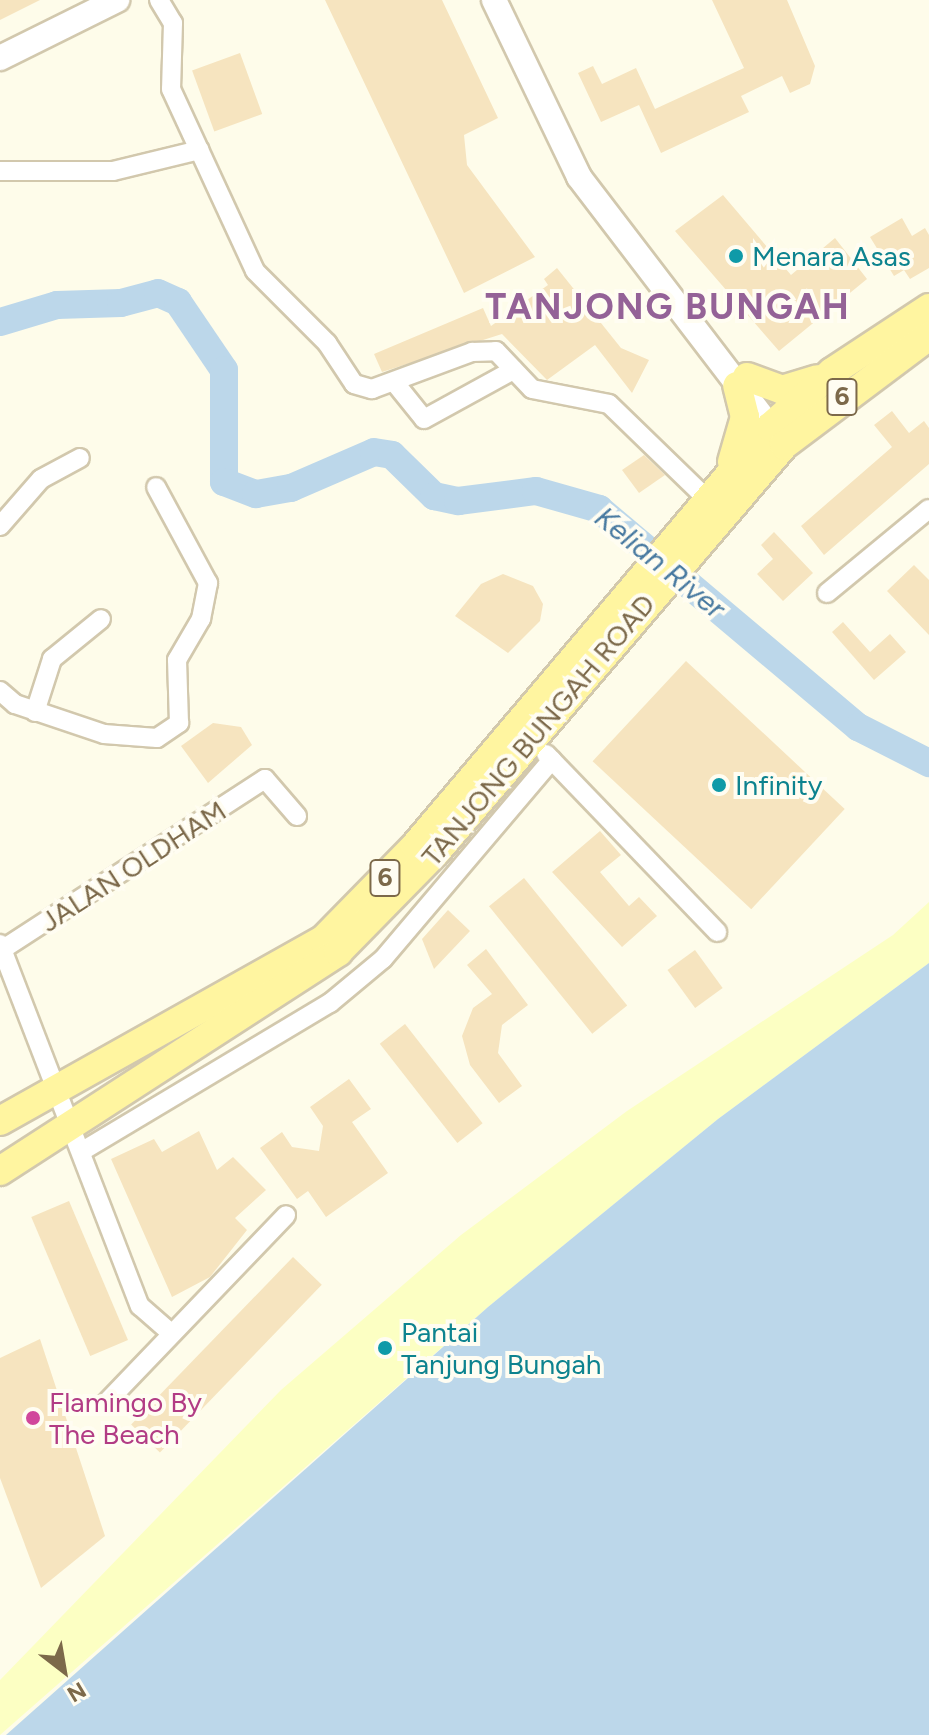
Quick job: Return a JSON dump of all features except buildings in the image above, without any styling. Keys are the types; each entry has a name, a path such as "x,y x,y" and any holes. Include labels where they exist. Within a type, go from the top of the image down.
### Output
{"main road":[{"name":"TANJONG BUNGAH ROAD","path":"0,1121 323,940 415,846 832,372 929,308"},
{"name":"TANJONG BUNGAH ROAD","path":"680,545 706,498 727,474 782,431 929,336"},
{"path":"727,474 745,417 742,382 782,390 832,372"},
{"name":"TANJONG BUNGAH ROAD","path":"0,1171 338,952 543,750 647,585"}],"street":[{"path":"0,58 117,0"},
{"path":"159,0 173,23 171,89 255,271 278,299 327,343 354,384 372,389 486,350 540,392 609,404 706,498"},
{"path":"494,0 572,165 705,335 707,350 742,382 782,431"},
{"path":"0,171 113,171 199,150"},
{"path":"395,383 424,419 513,370"},
{"path":"0,526 41,479 80,458"},
{"path":"0,691 35,712 118,736 157,738 179,723 184,706 177,660 201,619 208,583 156,487"},
{"path":"827,593 929,509"},
{"path":"35,712 52,659 101,619"},
{"path":"84,1150 330,1003 383,959 543,750 717,932"},
{"name":"JALAN OLDHAM","path":"1,948 265,779 297,816"},
{"path":"1,948 74,1121 140,1306 171,1333"},
{"path":"104,1405 286,1215"}],"sand":[{"name":"Pantai Tanjung Bungah","path":"929,902 929,963 718,1119 488,1307 0,1735 0,1680 281,1390 461,1235 627,1111 893,935"}],"water":[{"path":"929,963 929,1735 6,1735 488,1307 718,1119"}],"waterway":[{"name":"Kelian River","path":"0,322 57,305 121,303 158,293 178,302 224,370 224,482 256,494 291,488 374,452 392,455 434,496 458,501 536,491 599,509 858,727 929,763"}],"place":[{"name":"Menara Asas","path":"736,256"},
{"name":"Infinity","path":"719,785"},
{"name":"Pantai Tanjung Bungah","path":"385,1348"},
{"name":"Flamingo By The Beach","path":"33,1418"}],"district":[{"name":"TANJONG BUNGAH","path":"668,307"}]}
